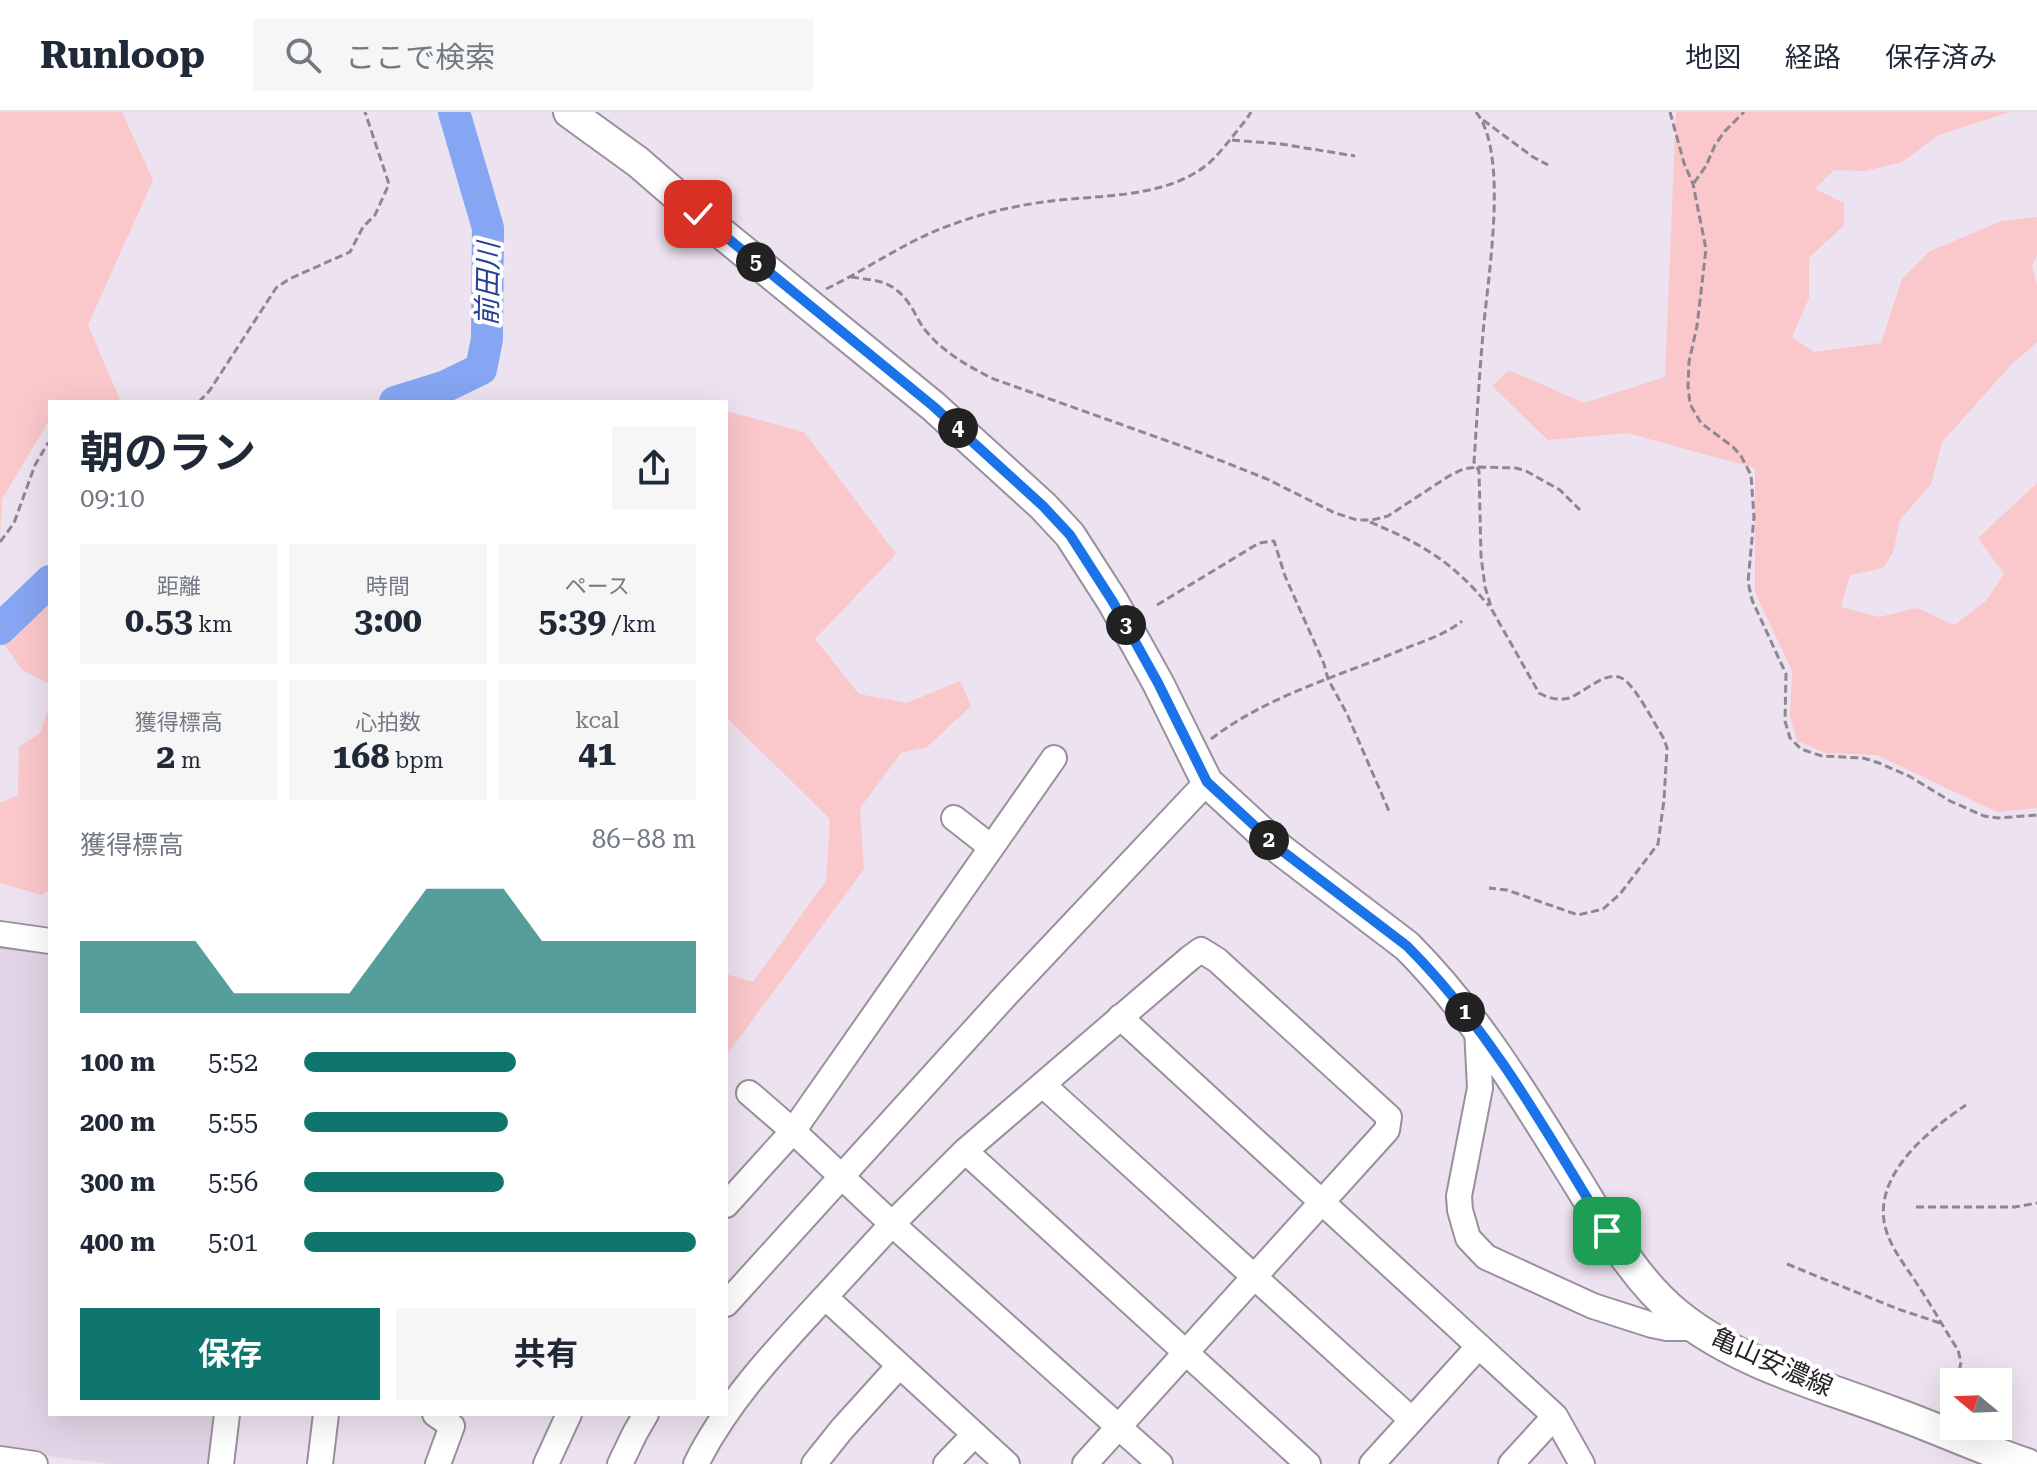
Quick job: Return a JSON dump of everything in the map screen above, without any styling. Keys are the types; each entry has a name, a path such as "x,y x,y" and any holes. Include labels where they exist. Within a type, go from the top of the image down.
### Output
{"main road":[{"name":"亀山安濃線","path":"569,112 638,162 933,406 1012,476 1070,535 1113,602 1158,683 1207,782 1281,850 1407,946 1423,962 1498,1055 1607,1231 1646,1282 1678,1314 1725,1346 1778,1369 2027,1464"}],"street":[{"path":"728,1203 793,1131 1054,758"},
{"path":"728,1302 1007,994 1207,782"},
{"path":"954,818 991,847"},
{"path":"0,934 48,941"},
{"path":"728,1413 763,1363 892,1224 965,1151 1201,950 1217,960 1389,1117 1387,1130 1085,1464"},
{"path":"1120,1017 1555,1416 1582,1464"},
{"path":"1477,1028 1480,1088 1459,1196 1468,1238 1486,1257 1593,1306 1652,1325 1699,1328"},
{"path":"1043,1085 1412,1420"},
{"path":"749,1093 1160,1464"},
{"path":"965,1151 1308,1464"},
{"path":"825,1297 1007,1464"},
{"path":"1372,1464 1479,1346"},
{"path":"814,1464 899,1366"},
{"path":"221,1464 227,1416"},
{"path":"320,1464 326,1416"},
{"path":"546,1464 568,1416"},
{"path":"620,1464 645,1416"},
{"path":"696,1464 726,1416"},
{"path":"1511,1464 1555,1416"},
{"path":"438,1464 448,1418"},
{"path":"946,1464 974,1435"},
{"path":"0,1459 35,1464"}],"path":[{"path":"201,400 276,288 289,279 350,252 363,227 375,215 389,184 365,112"},
{"path":"809,305 825,289 951,225 988,213 1050,201 1111,197 1167,185 1203,167 1219,153 1251,112"},
{"path":"1476,112 1533,157 1548,165"},
{"path":"1670,112 1693,184 1706,249 1697,326 1689,362 1690,404 1701,423 1741,456 1751,475 1754,517 1748,582 1752,600 1786,674 1785,721 1790,738 1801,749 1822,756 1863,758 1879,763 1984,816 2037,815"},
{"path":"1693,184 1706,166 1715,145 1744,112"},
{"path":"1480,117 1489,140 1494,176 1474,462 1479,471 1481,556 1492,610"},
{"path":"1230,139 1355,156"},
{"path":"851,277 887,283 908,302 918,321 936,343 991,378 1204,454 1267,479 1335,513 1357,520 1388,516 1449,476 1477,467 1526,471 1560,490 1580,510"},
{"path":"0,542 14,523 35,465 48,443"},
{"path":"1367,520 1408,538 1468,581 1492,610 1539,693 1558,700 1569,698 1615,675 1623,678 1631,686 1667,748 1658,844 1620,894 1603,909 1578,915 1507,890 1489,888"},
{"path":"1157,605 1259,543 1274,541 1285,576 1328,679 1347,714 1389,811"},
{"path":"1192,753 1237,721 1280,699 1422,641 1462,621"},
{"path":"1960,1368 1958,1350 1897,1252 1887,1232 1884,1215 1890,1183 1910,1152 1940,1122 1966,1105"},
{"path":"1916,1207 2015,1207 2037,1203"},
{"path":"1787,1264 1940,1323"}],"shaded area":[{"path":"0,112 122,112 153,180 88,325 120,400 48,400 48,422 2,499 0,538"},
{"path":"1676,112 2010,112 1939,135 1902,162 1865,171 1834,170 1815,189 1844,203 1844,225 1809,258 1809,298 1792,337 1814,352 1881,343 1902,279 1930,251 2002,221 2037,217 2037,255 2032,266 2037,285 2037,342 2011,365 1942,442 1931,484 1900,520 1893,552 1883,568 1850,575 1841,607 1879,617 1917,608 1954,625 1986,601 2004,574 1978,538 2037,483 2037,808 1997,812 1877,755 1826,753 1797,741 1790,716 1792,671 1755,592 1755,468 1627,433 1548,440 1492,386 1509,370 1584,403 1665,377"},
{"path":"728,412 804,432 896,554 815,639 859,694 907,703 960,681 971,706 927,747 901,753 860,808 864,869 728,1053 728,975 753,982 826,881 830,819 728,719"},
{"path":"48,593 48,683 22,670 0,638"},
{"path":"48,710 48,891 42,895 0,883 0,803 18,795 19,747 40,733"},
{"path":"0,944 48,950 48,1416 213,1416 207,1464 112,1464 0,1450"}],"waterway":[{"name":"前田川","path":"401,400 446,386 481,369 487,339 488,228 454,112"},
{"name":"前田川","path":"0,629 48,583"}],"route":[{"path":"698,214 933,406 1012,476 1070,535 1113,602 1158,683 1207,782 1281,850 1407,946 1423,962 1498,1055 1607,1231"}]}
